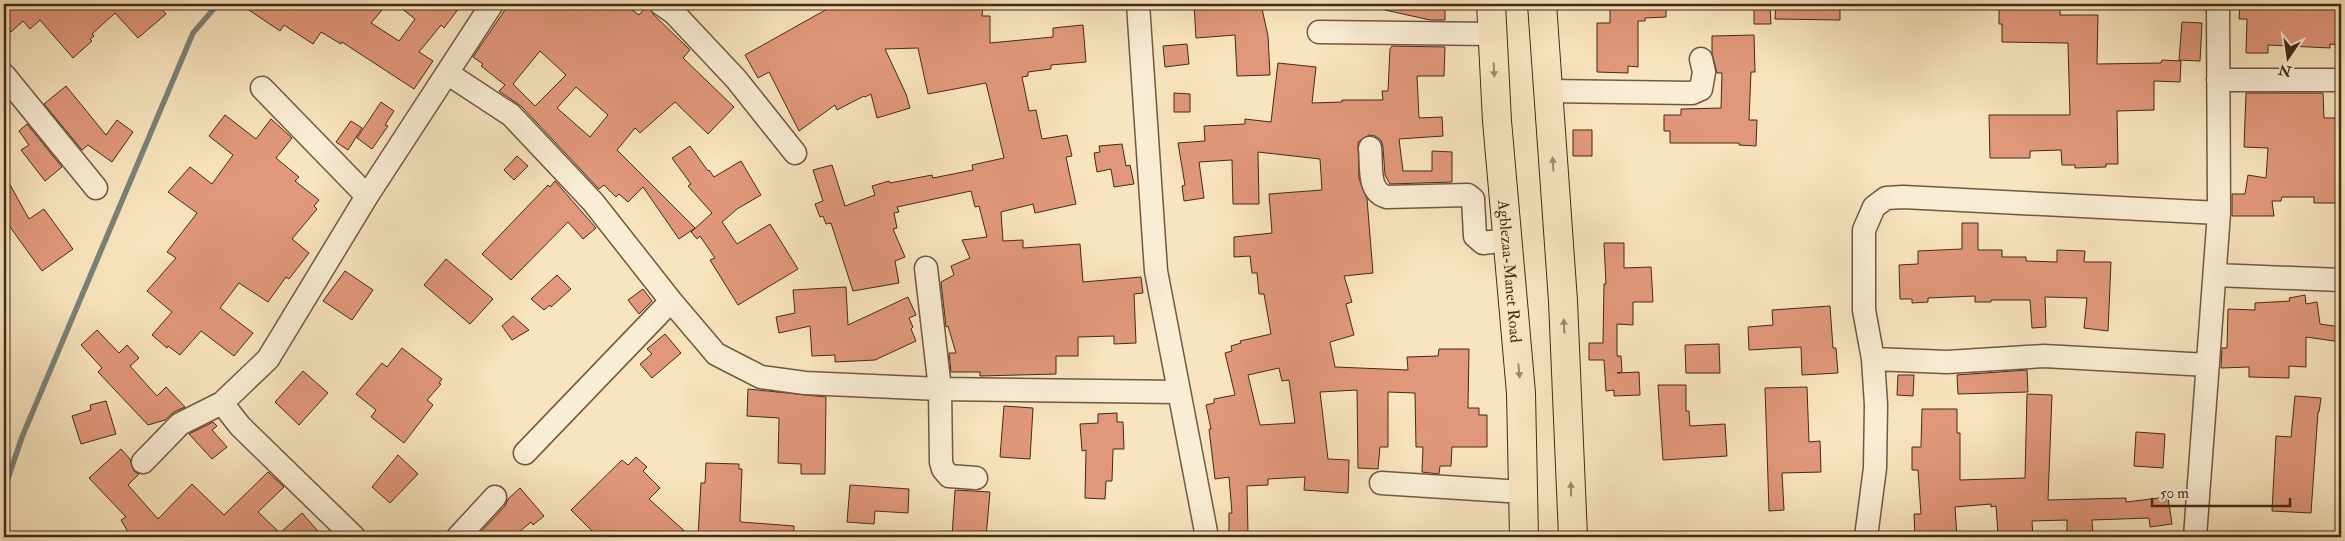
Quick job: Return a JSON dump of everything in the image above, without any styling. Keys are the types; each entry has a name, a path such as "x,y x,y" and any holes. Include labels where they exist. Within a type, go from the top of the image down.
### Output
{"main road":[{"name":"Agblezaa-Manet Road","path":"1491,4 1497,121 1521,393 1524,537"},
{"path":"1542,4 1563,301 1573,537"}],"street":[{"path":"143,462 180,424 222,403 268,359 367,196 492,4"},
{"path":"1138,4 1156,271 1207,537"},
{"path":"2195,537 2219,213 2218,4"},
{"path":"672,7 736,79 795,153"},
{"path":"1319,32 1492,34"},
{"path":"1548,91 1692,93 1702,89 1704,72 1701,59"},
{"path":"448,73 511,115 593,202 671,301 716,354 728,362 760,377 805,383 940,389 1178,392"},
{"path":"4,76 96,188"},
{"path":"2218,80 2341,80"},
{"path":"262,88 367,196"},
{"path":"1370,148 1373,188 1379,195 1387,197 1468,195 1473,200 1476,236 1483,243 1507,240"},
{"path":"1866,537 1874,468 1876,406 1873,358 1864,310 1864,230 1874,207 1886,198 1903,197 2219,213"},
{"path":"926,268 940,389 941,462 948,476 976,478"},
{"path":"2214,275 2341,280"},
{"path":"525,453 671,301"},
{"path":"1873,358 1947,362 2044,356 2208,365"},
{"path":"222,403 240,426 354,537"},
{"path":"1381,483 1522,492"},
{"path":"458,537 494,497"}],"building":[{"path":"4,4 157,4 166,14 138,38 115,13 92,34 94,36 90,39 92,41 73,58 40,20 30,29 23,21 11,32 4,24"},
{"path":"240,4 387,4 371,23 399,41 415,19 396,4 462,4 444,28 441,25 419,52 433,61 414,89 342,42 341,44 321,32 313,44 284,25 280,31"},
{"path":"509,4 624,4 639,15 648,4 653,14 690,50 683,58 734,107 708,134 675,102 640,133 635,128 617,150 695,228 679,239 643,187 628,202 619,194 616,197 604,185 599,189 521,106 499,91 505,85 481,66 483,64 473,57","holes":["540,51 566,75 535,106 513,84","576,87 608,115 590,137 557,108"]},
{"path":"827,4 875,4 876,6 983,4 982,16 990,16 990,43 1053,37 1053,28 1083,25 1086,62 1051,65 1051,69 1028,72 1028,76 1022,77 1029,111 1036,110 1042,139 1067,135 1072,156 1066,157 1076,204 1035,213 1033,204 1001,212 1003,241 1023,240 1023,248 1080,244 1083,282 1141,277 1143,293 1134,294 1136,343 1114,344 1114,336 1078,337 1078,356 1056,356 1056,374 980,376 980,372 951,372 949,353 956,353 948,326 946,327 941,282 954,275 951,266 970,258 962,240 987,237 979,206 975,207 971,191 897,207 899,212 894,213 897,228 893,229 905,257 895,261 899,283 853,291 831,223 826,224 823,216 820,217 815,204 823,201 813,170 832,165 845,206 875,195 872,186 889,181 890,183 932,175 933,178 973,170 972,165 1004,158 986,83 928,94 918,48 885,49 906,94 910,108 877,118 871,94 837,110 835,105 799,131 769,72 758,78 745,55 829,8"},
{"path":"1194,4 1261,4 1268,36 1270,75 1237,76 1235,35 1196,38"},
{"path":"1385,4 1445,4 1445,20 1430,20 1385,10"},
{"path":"1610,4 1666,4 1666,17 1645,18 1645,21 1638,21 1638,67 1628,66 1628,73 1597,72 1597,23 1610,23"},
{"path":"1776,4 1840,4 1840,20 1775,19"},
{"path":"2002,4 2060,4 2060,15 2098,15 2097,64 2161,63 2162,60 2181,61 2180,82 2154,81 2154,110 2117,111 2118,164 2106,164 2106,167 2075,168 2075,165 2062,165 2061,150 2030,151 2030,158 1990,158 1989,115 2070,115 2068,43 2002,42 2002,24 1999,24 1999,9 2002,9"},
{"path":"2240,4 2341,4 2341,45 2330,44 2330,48 2268,45 2268,53 2246,53 2247,19 2239,19"},
{"path":"1754,6 1770,6 1771,24 1754,24"},
{"path":"2182,22 2202,23 2200,61 2179,60"},
{"path":"1754,35 1755,72 1751,72 1749,120 1757,120 1756,146 1739,145 1739,143 1670,143 1670,131 1664,131 1664,115 1681,115 1681,109 1721,108 1722,73 1717,73 1712,53 1712,36"},
{"path":"1187,44 1189,64 1165,67 1163,46"},
{"path":"1392,46 1445,47 1444,76 1417,76 1419,118 1442,117 1443,136 1399,139 1403,171 1432,171 1432,151 1452,152 1452,182 1390,184 1385,175 1381,140 1369,135 1358,142 1359,179 1367,199 1373,273 1344,276 1352,302 1346,304 1354,335 1330,342 1335,367 1408,370 1407,357 1438,356 1439,349 1469,349 1468,408 1479,408 1479,415 1487,415 1487,447 1452,447 1451,466 1440,466 1439,474 1422,472 1423,447 1416,447 1415,393 1388,392 1388,447 1380,447 1378,469 1358,468 1357,390 1320,392 1328,459 1349,460 1348,493 1304,490 1305,477 1268,479 1268,485 1247,486 1248,534 1229,534 1229,513 1232,513 1229,477 1215,479 1209,429 1211,429 1206,405 1214,403 1214,399 1235,395 1225,353 1232,351 1231,346 1241,343 1240,341 1271,334 1264,294 1259,294 1257,273 1252,273 1250,256 1234,257 1234,237 1272,233 1269,194 1322,190 1320,159 1258,152 1259,204 1233,204 1232,160 1199,162 1204,198 1184,201 1182,186 1185,185 1178,143 1205,141 1204,126 1245,124 1245,119 1271,122 1278,63 1316,67 1312,103 1342,102 1342,100 1383,100 1382,91 1388,91 1390,49","holes":["1279,368 1282,381 1289,380 1295,423 1260,425 1248,375"]},
{"path":"66,86 106,135 117,120 133,132 112,162 88,145 82,150 44,104"},
{"path":"1174,93 1190,94 1190,112 1174,112"},
{"path":"2246,93 2323,93 2324,118 2341,118 2341,203 2314,203 2314,197 2282,197 2281,201 2272,201 2274,216 2232,216 2232,194 2245,194 2248,175 2266,178 2268,148 2244,147"},
{"path":"381,102 394,111 385,125 388,126 372,149 357,138"},
{"path":"225,115 256,139 271,119 292,138 276,158 299,177 295,181 319,200 314,206 317,209 292,239 309,253 289,279 286,277 268,302 239,283 220,308 253,333 234,356 201,331 180,355 168,346 167,348 152,335 172,312 147,291 176,258 167,252 197,213 168,192 190,167 212,184 233,155 209,136"},
{"path":"351,121 362,128 348,150 336,142"},
{"path":"27,124 62,167 45,181 21,150 29,145 19,131"},
{"path":"1573,130 1592,130 1592,156 1573,156"},
{"path":"1122,144 1126,166 1130,165 1134,184 1114,187 1111,169 1097,172 1094,153 1100,152 1099,146"},
{"path":"690,146 714,177 741,161 761,195 737,209 722,222 737,244 770,224 798,269 738,305 710,260 715,258 700,236 697,239 691,232 712,213 688,186 691,184 672,158"},
{"path":"517,156 528,166 514,180 504,170"},
{"path":"4,174 29,219 44,209 73,249 42,271 10,227 4,231"},
{"path":"555,181 596,228 583,239 568,222 511,280 482,254 548,185 550,187"},
{"path":"1962,223 1978,223 1978,250 2002,250 2002,257 2026,257 2026,261 2057,262 2057,250 2085,251 2084,262 2111,262 2108,331 2084,328 2087,298 2045,297 2046,327 2032,328 2030,300 1975,302 1975,296 1928,298 1928,302 1912,303 1912,299 1900,299 1899,265 1918,264 1918,251 1962,249"},
{"path":"1604,243 1624,243 1624,268 1651,267 1653,302 1633,302 1633,325 1617,324 1617,356 1621,356 1622,372 1617,373 1639,372 1640,395 1614,396 1614,390 1606,391 1604,360 1589,360 1589,343 1603,343 1604,284 1606,284"},
{"path":"446,259 493,299 470,324 424,285"},
{"path":"345,271 373,290 352,320 323,301"},
{"path":"557,275 571,289 551,307 550,305 544,310 531,299"},
{"path":"846,287 848,325 908,297 916,315 909,318 916,341 875,360 835,362 835,355 812,356 810,326 779,333 776,317 795,313 793,290"},
{"path":"643,289 652,301 639,314 628,300"},
{"path":"2305,295 2306,304 2317,302 2320,324 2341,327 2341,342 2306,337 2306,367 2289,366 2289,378 2249,377 2249,367 2221,368 2222,348 2227,348 2228,309 2255,310 2255,303 2290,301 2289,298"},
{"path":"1830,306 1833,348 1836,348 1838,373 1802,375 1801,347 1749,350 1748,327 1773,325 1772,310"},
{"path":"513,316 529,330 512,340 502,326"},
{"path":"97,330 119,353 127,345 139,358 130,366 157,396 166,387 185,407 174,412 165,420 148,425 98,372 102,368 81,345"},
{"path":"665,334 681,353 652,378 640,364 652,354 647,349"},
{"path":"1719,344 1720,373 1686,373 1685,345"},
{"path":"402,348 442,379 439,383 441,384 427,400 433,405 404,443 371,417 376,410 356,394 382,363 387,367"},
{"path":"2027,370 2028,392 1958,394 1957,375"},
{"path":"303,371 328,393 299,425 275,402"},
{"path":"1898,375 1914,375 1913,396 1897,395"},
{"path":"1658,385 1686,385 1686,411 1689,411 1690,426 1725,424 1727,456 1663,460"},
{"path":"1807,387 1809,442 1820,441 1821,472 1782,473 1784,510 1769,511 1765,388"},
{"path":"748,389 826,397 825,474 801,474 801,464 778,463 779,418 747,416"},
{"path":"2027,394 2052,395 2048,500 2126,498 2126,502 2168,497 2172,524 2150,527 2149,518 2092,520 2093,537 2067,537 2067,520 2032,521 2033,537 2002,537 2002,534 1998,534 1996,506 1991,507 1991,504 1955,507 1957,537 1915,537 1914,514 1921,514 1918,470 1912,470 1912,447 1921,447 1922,409 1957,409 1957,433 1960,433 1960,480 2025,478"},
{"path":"2295,396 2321,398 2318,412 2311,513 2272,511 2276,436 2291,437"},
{"path":"106,401 116,434 81,444 72,416 91,410 90,405"},
{"path":"1004,406 1033,408 1030,459 1000,457"},
{"path":"1117,413 1117,422 1123,422 1124,449 1113,449 1112,481 1106,481 1105,499 1085,498 1086,450 1082,451 1080,424 1098,423 1098,414"},
{"path":"213,422 217,426 212,430 227,447 212,459 189,434"},
{"path":"2136,432 2165,434 2163,468 2134,466"},
{"path":"121,449 130,459 134,471 139,474 128,485 158,519 192,484 224,515 268,472 284,487 258,512 280,533 302,513 323,537 131,537 121,520 126,517 89,478"},
{"path":"398,455 418,474 390,503 372,487"},
{"path":"636,457 647,467 643,471 660,488 649,499 691,537 598,537 571,510 622,460 628,465"},
{"path":"706,463 739,464 739,469 742,469 741,522 794,526 794,537 698,537 701,483 705,483"},
{"path":"850,485 909,489 908,513 875,511 874,524 847,522"},
{"path":"520,488 544,516 533,525 531,522 513,537 476,537 505,506 508,499"},
{"path":"955,490 990,492 986,537 952,537"}],"waterway":[{"path":"4,490 22,437 193,33 218,4"}]}
